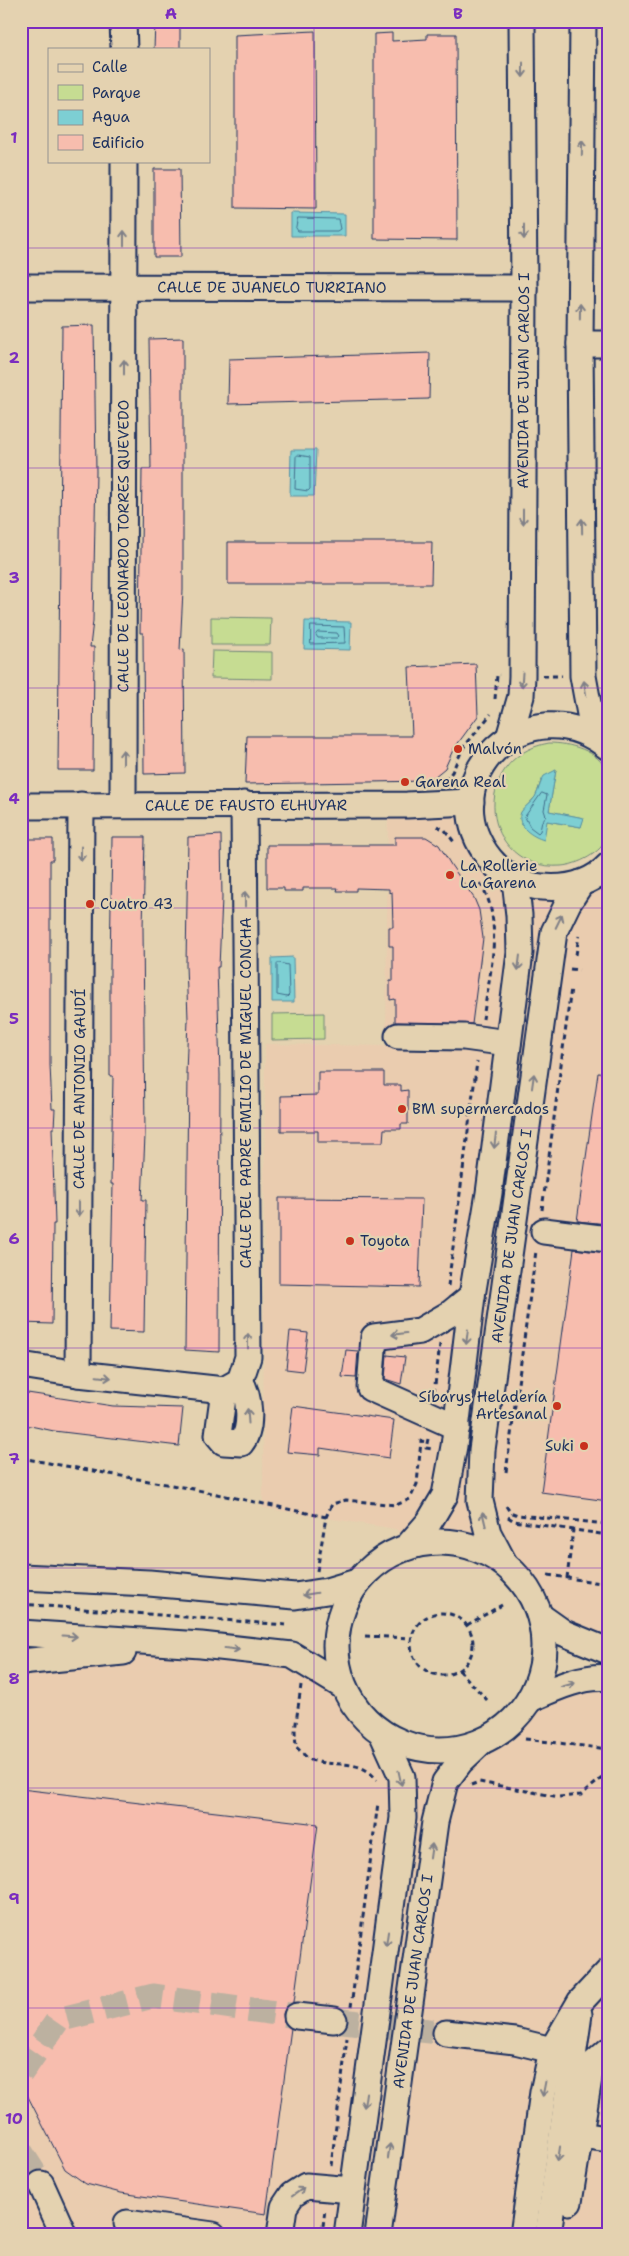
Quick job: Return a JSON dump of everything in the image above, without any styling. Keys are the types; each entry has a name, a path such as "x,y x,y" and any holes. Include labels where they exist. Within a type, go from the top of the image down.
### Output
{"street":[{"path":"124,21 124,48"},
{"name":"AVENIDA DE JUAN CARLOS I","path":"509,738 520,696 522,676 524,288 522,21"},
{"path":"583,21 580,344 583,676 601,742"},
{"name":"CALLE DE LEONARDO TORRES QUEVEDO","path":"123,805 124,162"},
{"name":"CALLE DE JUANELO TURRIANO","path":"21,287 524,288"},
{"path":"580,344 608,344"},
{"path":"601,742 570,726 544,725 509,738 495,748 485,760 475,780 471,802 473,826 481,848 496,866 515,880 536,887 559,888 581,883 608,866"},
{"name":"CALLE DE FAUSTO ELHUYAR","path":"21,806 398,805 471,802"},
{"name":"CALLE DEL PADRE EMILIO DE MIGUEL CONCHA","path":"21,1365 78,1374 232,1386 248,1357 244,804"},
{"name":"CALLE DE ANTONIO GAUDÍ","path":"78,1374 81,805"},
{"name":"AVENIDA DE JUAN CARLOS I","path":"408,1546 429,1522 445,1495 453,1452 472,1296 489,1192 520,953 519,915 515,880"},
{"name":"AVENIDA DE JUAN CARLOS I","path":"504,1563 488,1532 480,1501 482,1456 554,932 568,903 581,883"},
{"path":"398,1036 464,1037 508,1042"},
{"path":"540,1233 608,1239"},
{"path":"457,1427 370,1388 370,1367 374,1337 420,1331 444,1317 472,1296"},
{"path":"425,1542 459,1543 483,1551 504,1563 526,1587 540,1616 544,1658 530,1699 509,1724 481,1742 463,1748 431,1750 400,1742 382,1733 358,1711 343,1686 338,1668 336,1632 340,1615 357,1582 380,1560 408,1546 425,1542"},
{"path":"21,1560 149,1583"},
{"path":"21,1577 149,1583 295,1596 327,1592 357,1582"},
{"path":"540,1616 564,1634 608,1651"},
{"path":"21,1633 201,1645 292,1655 343,1686"},
{"path":"21,1662 201,1645"},
{"path":"530,1699 566,1684 608,1678"},
{"name":"AVENIDA DE JUAN CARLOS I","path":"347,2235 340,2189 403,1818 402,1777 382,1733"},
{"name":"AVENIDA DE JUAN CARLOS I","path":"378,2235 435,1822 445,1782 460,1762 481,1742"},
{"path":"523,2235 543,2092 552,2050 580,2002 608,1972"},
{"path":"550,2235 550,2217 580,2002"},
{"path":"297,2016 344,2023"},
{"path":"446,2033 514,2041 552,2050"},
{"path":"564,2235 580,2135 599,2059"},
{"path":"580,2135 608,2139"},
{"path":"41,2184 64,2235"},
{"path":"280,2235 284,2207 292,2196 306,2186 340,2189"},
{"path":"127,2223 213,2235"}],"path":[{"path":"438,786 444,783 452,772 463,748 491,714 495,700 497,675 583,676"},
{"path":"432,824 445,830 457,848"},
{"path":"453,1452 426,1448 494,931 486,893 478,882"},
{"path":"505,1476 540,1233 579,933"},
{"path":"315,1579 326,1517 332,1504 346,1500 396,1506 410,1499 417,1484 421,1441"},
{"path":"482,1456 507,1460"},
{"path":"21,1458 188,1488 326,1517"},
{"path":"503,1499 510,1512 518,1515 608,1524"},
{"path":"502,1513 514,1521 608,1535"},
{"path":"567,1578 574,1530"},
{"path":"548,1575 608,1584"},
{"path":"21,1604 286,1625"},
{"path":"467,1625 502,1604"},
{"path":"440,1613 455,1616 467,1625 472,1634 473,1649 467,1663 459,1670 450,1675 439,1676 425,1670 414,1659 411,1649 411,1638 421,1621 440,1613"},
{"path":"365,1636 411,1638"},
{"path":"459,1670 489,1702"},
{"path":"301,1679 295,1731 296,1747 310,1759 355,1765 370,1771 380,1784"},
{"path":"525,1739 608,1749"},
{"path":"463,1787 479,1782 559,1797 581,1795 608,1773"},
{"path":"322,2235 340,2189 344,2023 378,1799"}],"shaded area":[{"path":"471,802 473,826 536,887 608,866 608,1651 540,1616 534,1601 516,1574 490,1554 475,1547 442,1541 408,1546 396,1529 263,1508 265,1044 386,1046 388,805"},
{"path":"21,1633 292,1655 343,1686 358,1711 382,1733 399,1742 431,1750 463,1748 481,1742 509,1724 530,1699 608,1678 608,2235 21,2235"}],"green space":[{"path":"211,617 271,618 270,645 211,645"},
{"path":"212,651 272,652 272,679 211,678"},
{"path":"549,743 565,744 590,753 603,764 608,779 609,829 604,843 588,857 581,861 561,866 534,863 514,851 500,833 494,812 496,790 505,769 523,753","holes":["556,770 549,811 583,818 581,827 547,821 522,811 536,796 541,781"]},
{"path":"324,1013 324,1039 272,1040 272,1014"}],"water":[{"path":"291,213 345,214 345,236 291,236"},
{"path":"291,450 316,450 314,496 290,496"},
{"path":"305,621 351,622 350,650 304,649"},
{"path":"556,770 549,811 584,818 581,827 547,821 544,840 526,830 520,817 522,810 535,797 544,776"},
{"path":"293,957 294,1002 272,1002 272,958"}],"building":[{"path":"155,23 180,23 180,48 154,48"},
{"path":"315,31 316,209 235,208 235,35"},
{"path":"392,33 392,41 427,39 427,34 456,34 457,240 374,239 374,34"},
{"path":"154,169 180,169 181,257 154,257"},
{"path":"94,325 96,472 93,621 90,647 94,647 93,770 58,770 62,326"},
{"path":"183,338 183,590 180,650 184,649 185,773 144,774 143,633 140,633 142,469 151,469 149,339"},
{"path":"430,353 429,399 228,404 229,359"},
{"path":"228,542 432,542 431,584 228,584"},
{"path":"476,664 478,716 453,750 445,768 429,781 245,784 247,736 412,736 409,667"},
{"path":"221,835 222,898 219,967 217,967 220,1075 219,1352 185,1350 188,1074 186,1074 188,1019 186,965 188,837"},
{"path":"112,837 145,837 143,928 145,1136 142,1200 146,1200 144,1332 110,1331 113,1184 111,1184 113,1076 110,1076"},
{"path":"395,837 426,837 439,845 474,898 479,910 483,938 472,1024 395,1022 395,999 390,1000 390,981 393,981 393,946 389,946 389,927 393,927 392,892 389,893 389,889 356,888 356,891 337,891 338,888 303,888 303,891 284,891 284,888 267,888 267,845 395,845"},
{"path":"21,839 53,839 53,860 50,860 50,1065 52,1109 55,1109 54,1128 52,1128 55,1224 53,1224 52,1324 21,1323 21,1123 23,1086 21,1086"},
{"path":"318,1072 384,1072 384,1085 401,1085 401,1091 408,1090 408,1124 401,1124 401,1129 384,1129 383,1142 318,1142 318,1131 281,1131 281,1096 318,1095"},
{"path":"598,1073 608,1074 608,1224 577,1221"},
{"name":"Toyota","path":"279,1198 422,1199 419,1287 279,1284"},
{"path":"574,1249 608,1253 608,1501 541,1492"},
{"path":"290,1331 308,1333 303,1371 286,1369"},
{"path":"346,1350 358,1351 356,1378 342,1377"},
{"path":"387,1355 405,1357 401,1384 385,1379"},
{"path":"21,1392 113,1406 183,1408 179,1446 54,1431 21,1424"},
{"path":"293,1406 394,1420 389,1458 320,1448 320,1455 287,1452"},
{"path":"21,1789 318,1824 294,2002 286,2007 283,2014 284,2022 291,2028 266,2214 121,2193 86,2184 65,2169 21,2083"}],"tunnel":[{"path":"21,2073 58,2020 153,1996 297,2016"},
{"path":"334,2020 446,2033"},
{"path":"21,2152 41,2184"}],"place":[{"name":"Malvón","path":"458,749"},
{"name":"Garena Real","path":"405,782"},
{"name":"La Rollerie La Garena","path":"450,875"},
{"name":"Cuatro 43","path":"90,904"},
{"name":"BM supermercados","path":"402,1109"},
{"name":"Toyota","path":"350,1241"},
{"name":"Síbarys Heladería Artesanal","path":"557,1406"},
{"name":"Suki","path":"584,1446"}]}
